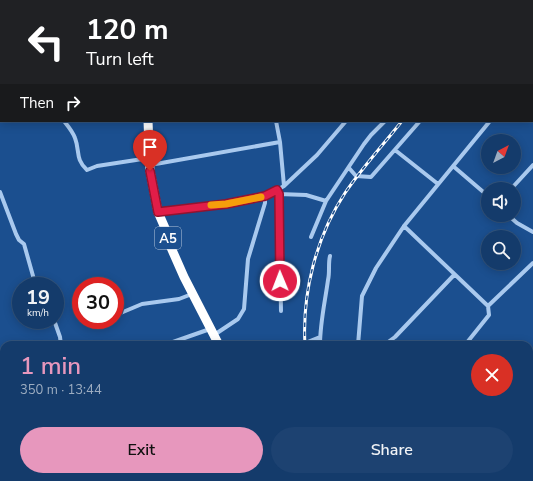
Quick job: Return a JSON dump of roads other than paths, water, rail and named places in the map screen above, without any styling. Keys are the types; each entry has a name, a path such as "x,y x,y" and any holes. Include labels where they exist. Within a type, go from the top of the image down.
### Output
{"highway":[{"name":"A5","path":"148,122 150,162 153,189 158,212 171,248 192,294 217,341"}],"street":[{"path":"65,122 75,137 78,159 82,166 87,170 97,166 150,162 280,142"},
{"path":"276,122 280,142 284,186"},
{"path":"281,312 278,192 317,155 345,122"},
{"path":"311,237 326,201 371,134 384,122"},
{"path":"349,168 356,176 371,177 419,122"},
{"path":"358,341 362,296 376,268 404,226 489,122"},
{"path":"395,150 438,184"},
{"path":"517,182 533,165"},
{"path":"452,166 481,190"},
{"path":"0,192 16,234 19,240 24,244 34,277"},
{"path":"158,212 226,204 278,192 306,195 326,201"},
{"path":"177,341 212,332 238,319 244,309 248,260 265,203 265,196"},
{"path":"516,222 533,232"},
{"path":"404,226 488,306 489,314 468,341"},
{"path":"320,341 324,304 329,279 330,256"},
{"path":"488,306 533,263"},
{"path":"390,341 454,275"},
{"path":"124,312 142,304 171,300 192,294"},
{"path":"57,329 60,341"},
{"path":"310,341 320,337"}],"railway":[{"path":"305,341 306,306 309,286 313,266 326,228 345,193 401,122"}]}
